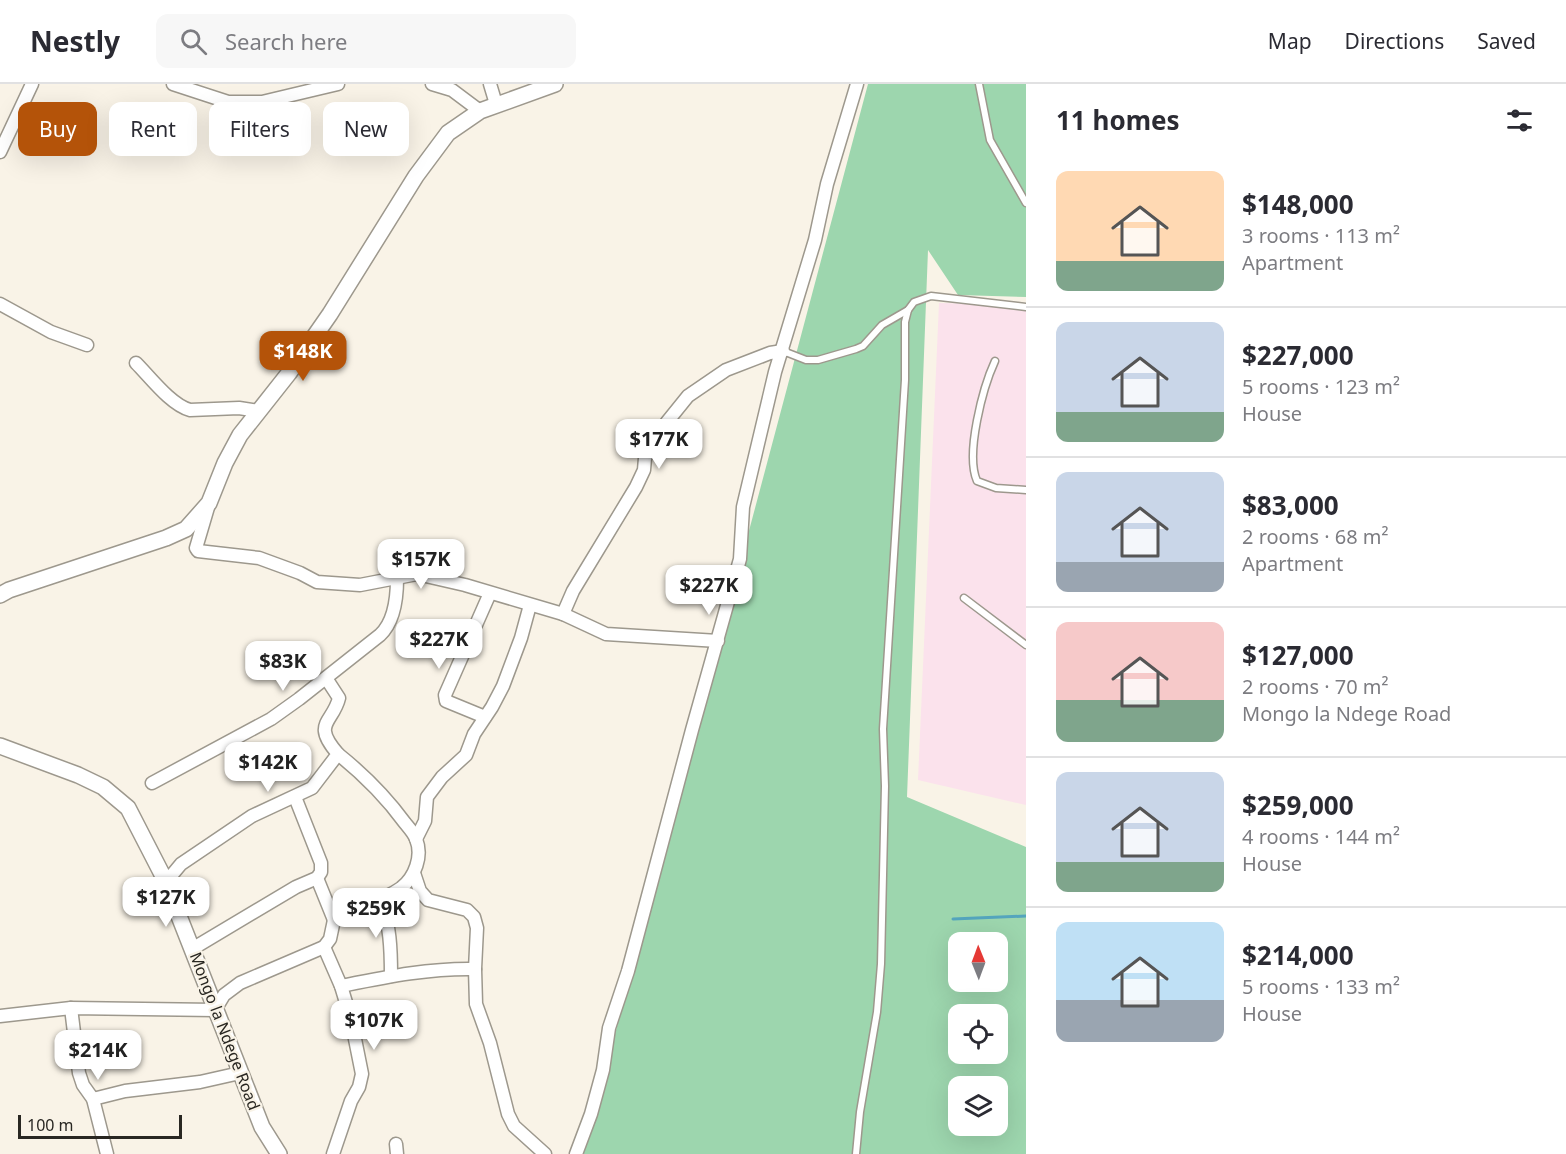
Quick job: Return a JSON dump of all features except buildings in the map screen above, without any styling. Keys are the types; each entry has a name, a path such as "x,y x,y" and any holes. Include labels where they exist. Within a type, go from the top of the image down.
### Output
{"street":[{"path":"0,152 32,84"},
{"path":"173,84 228,102 262,102 330,85"},
{"path":"432,84 452,90 480,111"},
{"path":"489,84 496,104"},
{"path":"555,84 480,111 448,133 416,176 330,314 289,373 240,435 225,463 209,503 196,548 198,551 259,558 300,573 316,582 360,585 417,574 465,585 563,614 606,634 718,641"},
{"path":"576,1154 591,1114 603,1070 609,1028 628,971 740,559 744,501 775,372 815,240 827,184 856,84"},
{"path":"0,304 51,332 87,345"},
{"path":"563,614 573,591 636,487 644,470 645,458 674,413 688,396 726,370 770,352 783,351"},
{"path":"136,363 169,397 184,408 238,408 258,411"},
{"path":"0,595 9,590 166,538 186,529 209,503"},
{"path":"152,783 271,718 386,630 397,590 397,579"},
{"path":"485,717 446,700 445,695 490,593"},
{"path":"416,839 425,821 427,797 442,777 466,755 474,734 503,686 524,629 530,605"},
{"path":"326,678 339,698 338,704 326,723 325,732 338,754 380,792 416,839 419,858 414,873 401,888 334,920"},
{"name":"Mongo la Ndege Road","path":"0,746 78,775 116,797 128,808 166,882 262,1127 279,1154"},
{"path":"166,882 181,864 252,816 312,788 338,754"},
{"path":"192,949 296,887 317,878 321,872 321,863 295,797"},
{"path":"414,873 420,891 428,900 467,910 474,917 477,928 476,1004 490,1043 508,1114 514,1126 545,1154"},
{"path":"0,1016 71,1008 215,1010 224,995 240,983 324,947 330,939 334,920 317,878"},
{"path":"381,899 388,920 391,942 391,976"},
{"path":"324,947 341,986 351,1019 362,1074 333,1154"},
{"path":"341,986 441,969 475,969"},
{"path":"71,1008 79,1073 83,1085 93,1099 107,1154"},
{"path":"93,1099 125,1091 200,1082 240,1073"}],"lane":[{"path":"979,84 990,140 1026,202"},
{"path":"856,1154 860,1112 877,1012 881,964 885,786 883,729 905,380 905,322 908,310 914,302 931,296 1026,307"},
{"path":"783,351 806,360 818,360 856,349 863,346 882,325 908,310"},
{"path":"995,361 982,400 973,457 975,473 977,481 986,485 1026,490"},
{"path":"964,598 1026,645"}],"shaded area":[{"path":"939,303 1026,305 1026,805 918,780"}],"green space":[{"path":"868,84 1026,84 1026,297 958,295 928,250 907,797 1026,847 1026,1154 583,1154"}],"waterway":[{"path":"953,919 1026,916"}]}
